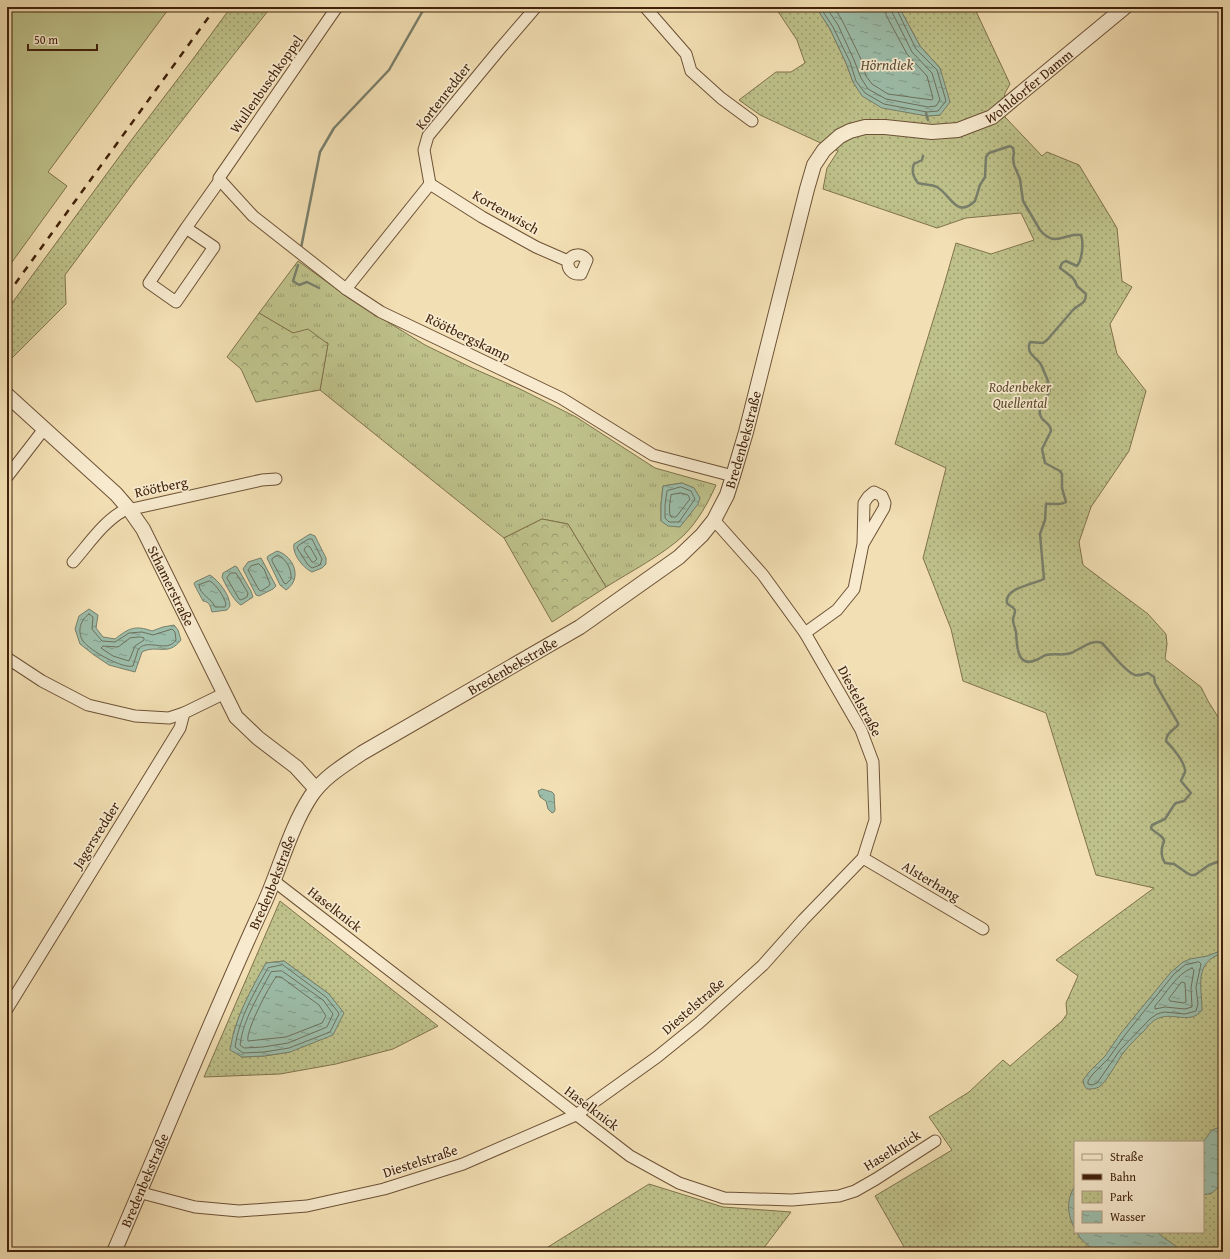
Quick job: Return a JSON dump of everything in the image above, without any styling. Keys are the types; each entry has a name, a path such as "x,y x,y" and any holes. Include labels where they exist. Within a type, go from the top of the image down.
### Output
{"street":[{"name":"Wullenbuschkoppel","path":"186,228 214,247 176,302 149,283 186,228 338,7"},
{"name":"Kortenredder","path":"430,184 424,150 428,136 536,7"},
{"path":"644,7 686,54 691,71 720,98 752,121"},
{"name":"Wohldorfer Damm","path":"917,131 932,132 958,130 992,118 1124,7"},
{"name":"Bredenbekstraße","path":"114,1252 138,1192 197,1060 228,983 274,881 295,826 316,789 331,775 362,754 580,627 679,557 702,535 714,520 727,495 733,476 746,432 788,261 814,165 833,140 850,131 865,127 885,127 917,131"},
{"name":"Röötbergskamp","path":"220,179 253,216 346,289 381,312 561,398 652,455 733,476"},
{"name":"Kortenwisch","path":"430,184 495,225 536,247 568,261"},
{"path":"346,289 430,184"},
{"name":"Sthamerstraße","path":"7,395 102,481 129,509 143,529 223,694 239,721 296,767 316,789"},
{"path":"7,477 44,429"},
{"name":"Röötberg","path":"73,562 104,526 118,514 129,509 262,480 276,479"},
{"name":"Diestelstraße","path":"138,1192 195,1207 239,1211 307,1206 384,1189 463,1164 576,1115 657,1057 699,1023 762,965 863,858 875,820 874,762 861,730 805,633 763,575 714,520"},
{"path":"805,633 837,610 854,589 863,544"},
{"path":"7,658 42,680 88,705 135,716 169,718 223,694"},
{"name":"Jagersredder","path":"7,1009 180,728 184,712"},
{"name":"Alsterhang","path":"863,858 983,929"},
{"name":"Haselknick","path":"274,881 630,1156 679,1183 724,1198 792,1200 839,1196 855,1191 876,1179 935,1141"}],"green space":[{"path":"7,7 170,7 48,172 67,186 7,269"},
{"path":"231,7 271,7 137,178 65,275 66,304 7,363 7,310"},
{"name":"Rodenbeker Quellental","path":"775,7 816,7 830,29 853,82 899,110 927,116 940,115 940,68 920,46 899,7 974,7 1010,84 1005,93 1003,104 1005,117 1042,156 1047,152 1079,165 1117,228 1122,281 1132,287 1110,324 1117,354 1146,391 1129,451 1091,507 1079,542 1083,565 1148,614 1166,634 1167,644 1165,659 1201,687 1218,717 1223,710 1223,1252 907,1252 875,1196 952,1150 929,1117 969,1092 1003,1060 1010,1066 1062,1021 1067,1014 1066,1003 1078,976 1056,960 1154,888 1096,875 1046,713 963,681 951,629 923,558 946,468 895,444 956,243 991,254 1034,240 1021,213 966,218 937,228 823,189 827,168 838,151 760,115 739,100 776,72 791,72 805,63 797,40"},
{"path":"298,261 349,298 425,345 576,417 655,468 716,485 702,512 684,535 657,556 606,587 568,524 542,519 504,538 320,390 328,343 293,333 259,313","holes":["682,483 694,488 700,498 689,516 661,521 663,486"]},
{"path":"259,313 293,333 308,329 328,344 320,390 256,402 241,369 227,357"},
{"path":"542,519 568,524 606,587 552,622 504,538"},
{"path":"280,901 438,1026 393,1049 336,1064 280,1074 204,1077","holes":["284,961 329,994 290,1052 264,1056 242,1057 233,1034 240,1014 266,963"]},
{"path":"649,1184 723,1207 791,1212 760,1252 540,1252"}],"water":[{"name":"Hörndiek","path":"816,7 899,7 920,46 940,68 950,102 940,115 927,116 882,108 862,96 853,82 830,29"},
{"path":"682,483 694,488 700,498 698,504 680,527 668,526 661,521 663,486"},
{"path":"310,534 315,536 326,558 326,564 322,568 312,572 305,567 296,556 294,548 294,544"},
{"path":"277,551 288,558 294,568 294,580 286,590 280,585 267,558"},
{"path":"261,558 276,586 259,596 256,595 243,569 248,562"},
{"path":"235,566 251,591 253,597 241,605 233,597 222,577 223,573"},
{"path":"210,575 217,581 228,597 230,606 227,610 212,612 207,602 203,601 194,584 195,582"},
{"path":"89,609 98,615 96,628 103,637 115,639 124,632 132,629 141,628 152,631 174,625 178,630 181,640 172,648 153,649 142,652 135,672 109,665 80,644 75,629 79,616"},
{"path":"542,789 554,794 555,810 552,813 548,809 546,801 540,797 538,791"},
{"path":"1223,950 1223,953 1213,957 1207,962 1203,969 1201,976 1202,1010 1193,1017 1187,1018 1170,1016 1155,1020 1126,1049 1109,1076 1102,1084 1096,1088 1087,1089 1083,1080 1105,1056 1121,1033 1171,972 1183,962 1190,959 1207,956"},
{"path":"284,961 329,994 344,1013 333,1035 290,1052 264,1056 242,1057 230,1050 239,1016 266,963"},
{"path":"1223,1126 1223,1183 1212,1193 1204,1195 1204,1141 1212,1130"},
{"path":"1074,1188 1074,1227 1069,1213 1069,1202"},
{"path":"1078,1233 1158,1233 1183,1252 1093,1252 1093,1250 1080,1238"}],"waterway":[{"path":"301,248 320,152 334,128 389,70 425,7"},
{"path":"926,113 928,120"},
{"path":"923,156 922,160 914,164 913,167 913,174 918,183 937,187 954,204 963,208 975,201 980,185 985,177 986,157 989,153 1010,146 1013,148 1014,165 1020,179 1023,201 1040,230 1046,236 1056,239 1081,235 1082,251 1079,263 1077,266 1066,261 1062,263 1060,268 1072,277 1077,286 1086,294 1085,300 1073,310 1047,340 1043,343 1030,342 1029,346 1031,354 1040,363 1050,388 1048,395 1040,406 1041,417 1051,428 1042,449 1045,463 1060,471 1062,474 1062,488 1066,502 1046,504 1045,520 1040,534 1044,579 1015,590 1007,598 1007,603 1015,610 1013,621 1016,632 1017,648 1021,658 1029,662 1046,655 1068,654 1090,643 1098,642 1102,643 1122,666 1131,673 1135,675 1148,673 1154,677 1155,683 1178,723 1178,725 1167,736 1166,741 1178,755 1185,768 1181,781 1191,793 1184,801 1176,803 1165,819 1152,825 1151,828 1164,840 1162,854 1165,863 1174,864 1191,875 1195,875 1209,865 1223,860"},
{"path":"298,265 293,281 299,285 307,282 319,288"}],"railway":[{"path":"7,295 216,7"}]}
